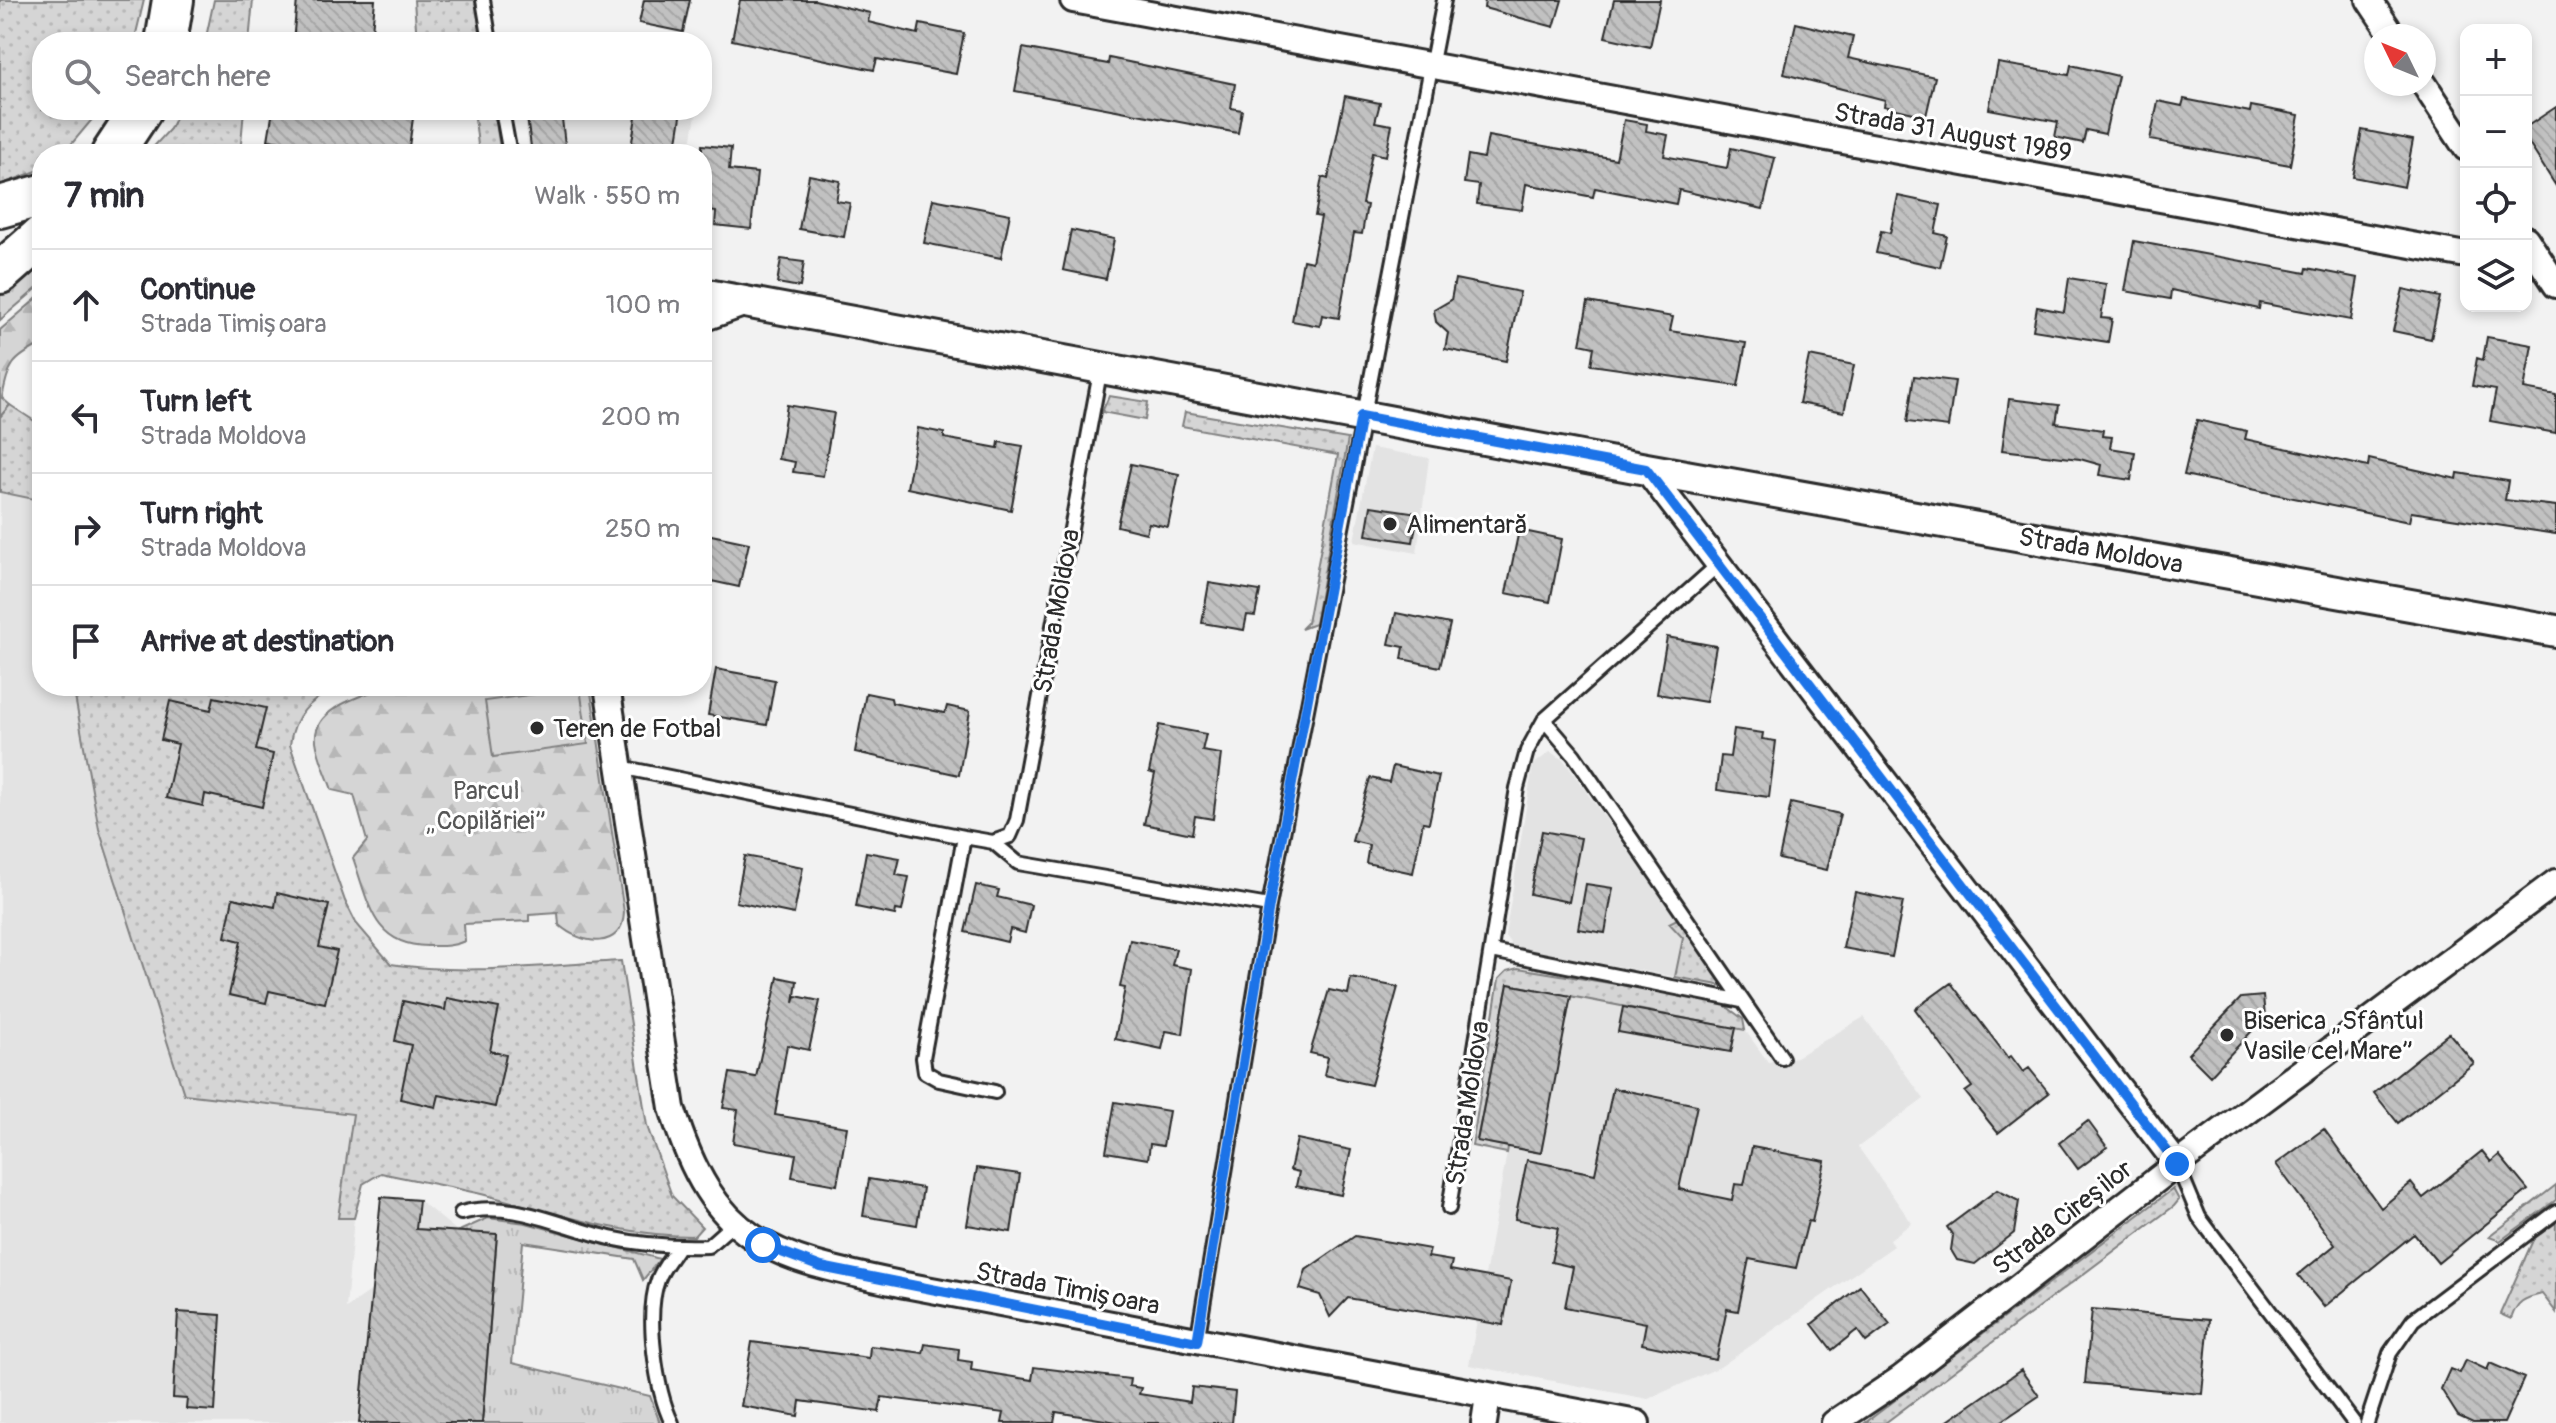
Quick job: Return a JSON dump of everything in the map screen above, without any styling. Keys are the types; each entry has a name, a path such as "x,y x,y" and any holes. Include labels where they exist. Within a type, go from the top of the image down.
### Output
{"highway":[{"path":"168,32 173,0"},
{"path":"119,144 134,120"},
{"path":"0,207 32,198"},
{"path":"0,273 32,245"}],"street":[{"name":"Strada 31 August 1989","path":"1073,0 2460,254"},
{"path":"2369,0 2385,24"},
{"path":"2432,96 2460,139"},
{"path":"2526,240 2543,274"},
{"name":"Strada Moldova","path":"712,296 1646,469 2556,631"},
{"path":"712,315 749,302"},
{"path":"1646,469 2177,1164"},
{"path":"609,696 672,1108 686,1152 709,1196 734,1223"},
{"name":"Strada Cireșilor","path":"1834,1423 1900,1379 2177,1164 2556,882"},
{"name":"Strada Timișoara","path":"734,1223 763,1245 821,1267 1197,1342 1637,1423"},
{"path":"1484,1423 1488,1396"}],"lane":[{"path":"483,0 488,32"},
{"path":"1197,1342 1269,906 1361,416 1444,0"},
{"path":"504,120 508,144"},
{"name":"Strada Moldova","path":"993,842 1010,836 1017,820 1101,367"},
{"name":"Strada Moldova","path":"1449,1208 1517,788 1527,751 1544,720 1719,564"},
{"path":"1544,720 1574,755 1782,1058"},
{"path":"620,767 993,842 1018,863 1269,906"},
{"path":"964,837 923,1058 925,1072 939,1080 995,1092"},
{"path":"1492,951 1742,1001"},
{"path":"2177,1164 2199,1217 2354,1423"},
{"path":"461,1213 500,1207 611,1238 678,1247 708,1246 734,1223"},
{"path":"2367,1423 2390,1353 2413,1320 2556,1212"},
{"path":"672,1423 660,1392 654,1307 658,1280 678,1247"}],"shaded area":[{"path":"525,120 695,120 691,144 528,144"},
{"path":"1372,448 1429,458 1417,553 1354,541"},
{"path":"0,492 32,498 32,696 75,696 99,829 117,890 353,1114 338,1217 354,1218 346,1308 372,1290 381,1197 419,1200 457,1231 497,1234 482,1423 0,1423"},
{"path":"1550,752 1563,759 1677,919 1670,923 1683,938 1675,977 1513,947 1505,936 1533,765"},
{"path":"1508,984 1745,1030 1768,1062 1796,1057 1864,1017 1924,1099 1858,1147 1912,1223 1890,1239 1894,1246 1720,1367 1648,1399 1469,1365 1508,1147 1477,1141"}],"green space":[{"path":"0,0 144,0 136,32 32,32 32,120 92,120 72,144 32,144 32,173 0,185"},
{"path":"214,0 253,0 250,32 207,32"},
{"path":"414,0 475,0 480,32 416,32"},
{"path":"174,120 243,120 241,144 156,144"},
{"path":"475,120 496,120 499,144 478,144"},
{"path":"32,267 32,293 0,320 0,294"},
{"path":"32,303 32,350 13,364 2,398 10,405 0,417 0,330"},
{"path":"1109,396 1148,402 1145,420 1102,412"},
{"path":"10,405 32,419 32,499 0,492 0,417"},
{"path":"1185,412 1348,439 1315,624 1301,629 1307,623 1338,455 1182,426"},
{"path":"75,696 322,696 299,717 290,745 345,901 356,923 391,964 477,969 621,961 647,1126 672,1196 702,1227 694,1236 616,1228 381,1173 363,1184 354,1218 338,1218 353,1114 184,1094 99,829"},
{"name":"Parcul „Copilăriei”","path":"361,696 592,696 624,912 617,933 599,941 578,937 559,925 558,913 529,915 529,921 464,924 465,941 446,946 409,944 394,938 375,918 353,858 367,841 354,795 332,790 316,741 322,720 341,704"},
{"name":"Teren de Fotbal","path":"522,696 581,696 588,744 493,757 485,701"},
{"path":"1677,919 1724,986 1675,977 1683,938 1669,923"},
{"path":"1518,968 1719,1001 1743,1019 1745,1030 1508,984 1477,1140 1508,1147 1507,1153 1472,1146 1499,979 1507,971"},
{"path":"2556,1185 2556,1200 2500,1241 2489,1237"},
{"path":"2173,1189 2179,1200 2174,1206 1885,1423 1865,1423"},
{"path":"488,1218 526,1223 660,1259 643,1280 634,1259 523,1242 512,1363 650,1396 660,1423 482,1423 497,1235 457,1232"},
{"path":"2556,1223 2556,1312 2542,1294 2522,1301 2511,1319 2500,1314 2534,1238"}],"building":[{"path":"297,0 375,0 372,32 294,32"},
{"path":"644,0 690,0 683,32 639,23"},
{"path":"740,0 815,0 870,13 868,22 918,34 920,24 964,33 956,74 877,59 874,70 732,40"},
{"path":"1485,0 1562,0 1554,27 1484,8"},
{"path":"1614,0 1660,0 1650,47 1605,37"},
{"path":"1796,23 1853,37 1848,58 1935,77 1926,116 1884,106 1885,100 1784,74"},
{"path":"1023,48 1108,64 1109,58 1235,84 1231,108 1242,110 1238,133 1015,91"},
{"path":"1998,63 2069,75 2071,65 2118,76 2105,134 2086,130 2083,143 2055,137 2058,122 1989,109"},
{"path":"1345,96 1380,103 1375,122 1392,125 1386,156 1372,153 1362,204 1367,205 1362,234 1354,233 1339,318 1322,315 1320,326 1292,321 1303,260 1312,262 1321,217 1315,216 1322,177 1328,179"},
{"path":"2184,99 2250,112 2251,106 2299,115 2290,165 2150,140 2158,101 2182,106"},
{"path":"2556,107 2556,186 2532,148 2532,123"},
{"path":"271,120 413,120 409,144 294,144 268,140"},
{"path":"527,120 562,120 565,144 531,144"},
{"path":"635,120 680,120 677,144 632,144"},
{"path":"1624,120 1647,124 1646,131 1668,135 1664,156 1727,168 1731,148 1775,158 1763,209 1679,190 1676,204 1595,188 1593,197 1526,184 1522,210 1477,204 1479,185 1464,183 1468,155 1484,158 1488,136 1616,159"},
{"path":"2362,130 2413,140 2404,187 2353,177"},
{"path":"712,146 731,148 729,170 757,173 751,229 715,225 716,212 712,211"},
{"path":"809,175 840,181 836,201 850,203 844,237 799,229"},
{"path":"1898,196 1941,205 1935,233 1947,236 1940,267 1876,253 1881,231 1890,233"},
{"path":"933,199 1010,214 1001,258 924,243"},
{"path":"1071,230 1114,239 1106,279 1063,270"},
{"path":"2134,241 2306,273 2307,268 2358,278 2351,320 2260,303 2259,309 2171,290 2170,299 2125,291"},
{"path":"781,259 804,262 800,287 777,283"},
{"path":"2069,278 2106,284 2101,318 2112,319 2108,342 2033,330 2037,307 2064,312"},
{"path":"1455,279 1520,292 1506,361 1445,349 1448,333 1436,322 1434,310 1451,300"},
{"path":"2403,289 2440,297 2431,339 2393,331"},
{"path":"1588,302 1673,317 1670,331 1746,343 1738,386 1591,365 1594,347 1580,344"},
{"path":"2487,337 2532,345 2524,389 2556,395 2556,433 2490,421 2496,390 2472,386 2477,358 2483,360"},
{"path":"1809,356 1854,365 1844,412 1799,403"},
{"path":"1914,376 1955,381 1948,427 1907,422"},
{"path":"2009,399 2059,405 2056,423 2103,430 2102,436 2112,437 2110,448 2135,452 2131,480 2099,475 2101,465 2080,459 2002,450"},
{"path":"787,405 834,413 823,476 793,472 795,462 778,459"},
{"path":"2197,420 2247,431 2245,439 2368,467 2369,459 2457,479 2458,473 2508,481 2505,500 2556,506 2556,534 2411,512 2409,522 2184,475"},
{"path":"918,428 944,433 944,438 998,448 999,442 1023,446 1011,510 907,488"},
{"path":"1131,464 1179,474 1168,527 1149,523 1146,533 1117,526"},
{"path":"1371,506 1418,513 1413,542 1366,535"},
{"path":"1519,530 1562,539 1550,602 1506,593"},
{"path":"712,535 749,543 739,587 712,581"},
{"path":"1209,583 1260,591 1255,616 1247,615 1244,630 1202,623"},
{"path":"1396,613 1450,624 1440,667 1402,659 1404,647 1389,644"},
{"path":"1667,637 1716,646 1706,702 1657,694"},
{"path":"716,669 775,680 767,725 708,715"},
{"path":"866,693 891,698 892,703 945,713 947,706 970,711 959,775 855,752"},
{"path":"214,697 266,708 256,750 273,754 262,807 205,794 203,806 166,798 178,744 161,740 170,701 211,710"},
{"path":"1159,725 1206,734 1202,751 1221,754 1213,819 1195,816 1192,834 1144,824 1155,774 1149,772"},
{"path":"1734,729 1763,733 1762,739 1776,741 1769,797 1717,790 1721,756 1730,757"},
{"path":"1393,766 1439,776 1429,823 1423,822 1413,873 1366,863 1369,845 1352,841 1370,778 1389,782"},
{"path":"1791,803 1840,814 1827,870 1779,859"},
{"path":"1542,831 1581,838 1569,902 1530,894"},
{"path":"866,852 900,858 896,875 909,877 902,911 896,910 895,915 856,907"},
{"path":"745,856 803,867 794,914 736,902"},
{"path":"1586,884 1613,888 1605,933 1578,929"},
{"path":"976,885 999,890 997,897 1031,905 1025,933 1010,929 1007,942 965,932"},
{"path":"1855,892 1903,902 1892,957 1843,948"},
{"path":"277,893 329,905 319,947 337,951 325,1003 269,991 266,1003 229,995 241,941 225,937 233,898 275,907"},
{"path":"1130,940 1176,949 1172,965 1192,969 1183,1034 1166,1031 1162,1049 1115,1039 1125,988 1120,987"},
{"path":"778,977 797,981 794,1003 796,996 820,1001 809,1050 787,1045 775,1115 847,1127 837,1185 792,1177 796,1154 733,1143 738,1110 723,1108 730,1073 756,1077"},
{"path":"1351,978 1398,987 1371,1085 1324,1075 1328,1057 1310,1053 1329,990 1348,994"},
{"path":"1951,983 2008,1058 2011,1056 2023,1072 2029,1068 2049,1093 1998,1133 1965,1092 1972,1087 1915,1009"},
{"path":"1508,984 1571,996 1541,1153 1477,1141"},
{"name":"Biserica „Sfântul Vasile cel Mare”","path":"2263,996 2265,1017 2210,1076 2188,1054 2241,998"},
{"path":"447,998 499,1008 490,1051 506,1055 495,1107 439,1095 436,1107 400,1099 411,1045 395,1041 403,1001 445,1010"},
{"path":"1623,1007 1736,1028 1731,1052 1618,1032"},
{"path":"2449,1033 2474,1063 2398,1123 2374,1093"},
{"path":"1613,1088 1697,1105 1679,1189 1732,1200 1735,1184 1744,1185 1752,1147 1825,1161 1812,1222 1808,1221 1796,1268 1749,1259 1738,1311 1727,1309 1716,1360 1642,1344 1646,1323 1565,1307 1573,1267 1551,1262 1558,1228 1515,1219 1527,1160 1595,1174"},
{"path":"1115,1102 1169,1111 1163,1146 1150,1144 1148,1159 1106,1152"},
{"path":"2088,1121 2107,1147 2078,1169 2059,1143"},
{"path":"2324,1129 2381,1208 2411,1183 2423,1198 2482,1151 2491,1162 2499,1155 2528,1190 2438,1263 2414,1234 2324,1307 2298,1275 2335,1245 2276,1164"},
{"path":"1297,1139 1351,1150 1341,1195 1296,1186 1299,1172 1290,1170"},
{"path":"977,1168 1020,1174 1011,1232 967,1225"},
{"path":"869,1179 923,1188 917,1225 863,1216"},
{"path":"1997,1190 2019,1201 2014,1233 1975,1264 1957,1260 1951,1250 1953,1236 1947,1227"},
{"path":"381,1197 419,1200 416,1229 497,1234 482,1423 359,1423"},
{"path":"1355,1236 1430,1249 1428,1257 1452,1261 1450,1270 1511,1281 1503,1325 1348,1298 1330,1317 1320,1295 1300,1289 1306,1270"},
{"path":"1860,1286 1890,1324 1866,1342 1857,1330 1832,1350 1812,1324"},
{"path":"2092,1309 2209,1320 2202,1394 2085,1383"},
{"path":"178,1312 221,1315 215,1411 186,1409 187,1399 173,1398"},
{"path":"752,1342 869,1358 870,1346 923,1353 925,1344 959,1349 958,1360 972,1362 971,1370 1032,1380 1034,1367 1130,1379 1129,1386 1141,1388 1139,1394 1190,1402 1192,1387 1235,1392 1232,1423 1123,1423 1056,1412 1054,1423 1002,1423 1004,1413 882,1397 879,1412 800,1401 798,1416 741,1406"},
{"path":"2466,1360 2487,1370 2490,1363 2524,1378 2504,1423 2473,1423 2458,1416 2441,1389 2450,1369 2460,1373"},
{"path":"2021,1370 2039,1396 1999,1423 1945,1423"}],"place":[{"name":"Alimentară","path":"1390,524"},
{"name":"Teren de Fotbal","path":"537,728"},
{"name":"Biserica „Sfântul Vasile cel Mare”","path":"2227,1035"}],"route":[{"path":"763,1245 821,1267 1197,1342 1269,906 1361,416 1646,469 2177,1164"}]}
